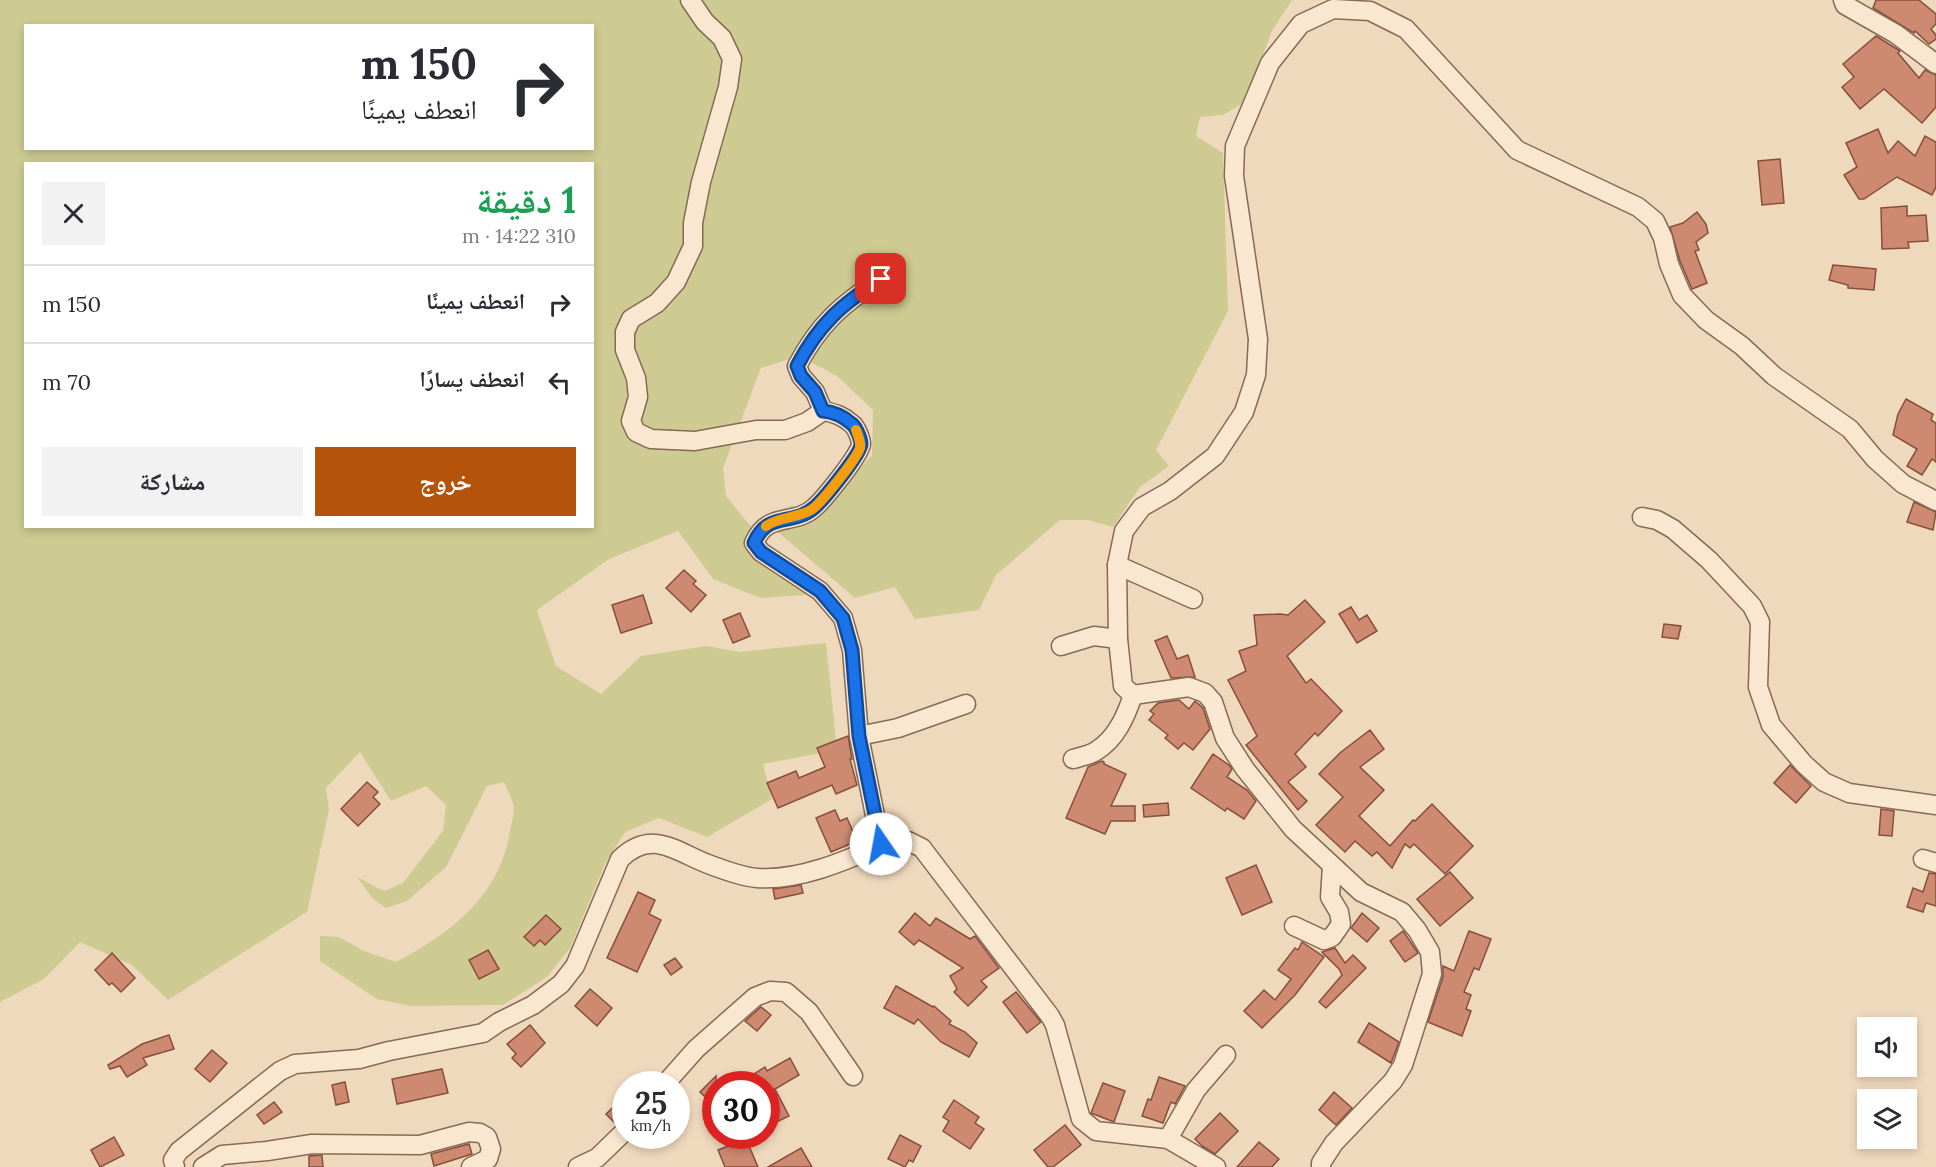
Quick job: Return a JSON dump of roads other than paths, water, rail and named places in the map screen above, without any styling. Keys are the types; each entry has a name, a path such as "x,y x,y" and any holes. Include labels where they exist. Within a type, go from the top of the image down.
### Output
{"street":[{"path":"690,0 705,22 722,38 732,59 728,87 699,192 693,223 693,246 676,282 657,303 631,319 625,332 625,350 636,378 638,397 631,421 636,432 651,439 695,441 756,430 785,430 807,422 823,411 837,413 855,426 861,445 856,457 814,509 771,523 759,531 754,543 761,552 820,591 843,618 852,650 859,736 881,844"},
{"path":"1843,0 1845,5 1896,34 1936,64"},
{"path":"1133,695 1123,686 1118,639 1117,565 1124,531 1142,507 1170,491 1215,456 1244,412 1256,375 1258,339 1234,176 1235,146 1270,63 1301,24 1333,9 1370,11 1406,30 1517,150 1638,207 1656,221 1664,238 1669,264 1682,295 1706,320 1742,346 1774,376 1850,429 1875,459 1903,484 1936,501"},
{"path":"823,411 815,392 801,376 797,366 811,341 833,314 881,279"},
{"path":"1642,517 1657,520 1673,529 1709,560 1752,606 1760,622 1758,687 1771,725 1803,764 1824,782 1849,794 1936,805"},
{"path":"1117,565 1193,600"},
{"path":"1061,646 1094,636 1118,639"},
{"path":"1133,695 1189,687 1205,693 1213,702 1225,738 1245,769 1293,829 1361,892 1402,912 1418,930 1430,952 1432,974 1403,1065 1393,1081 1334,1143 1321,1167"},
{"path":"1073,759 1096,751 1108,740 1125,719 1133,695"},
{"path":"859,736 898,728 966,704"},
{"path":"175,1167 173,1160 179,1151 280,1071 295,1064 359,1059 483,1033 533,1005 561,984 576,966 620,859 630,850 652,844 674,847 709,865 757,878 798,875 846,860 881,844 908,841 922,848 1050,1016 1055,1025 1081,1119 1096,1131 1168,1139 1215,1167"},
{"path":"1294,926 1324,940 1332,937 1341,924 1339,912 1330,897 1332,866"},
{"path":"677,1071 696,1049 754,997 770,991 786,992 809,1012 853,1076"},
{"path":"1168,1139 1196,1090 1226,1055"},
{"path":"202,1167 222,1155 312,1144 420,1145 469,1132 480,1133 487,1137 491,1149 488,1159 471,1167"},
{"path":"578,1167 597,1158 612,1144"}]}
